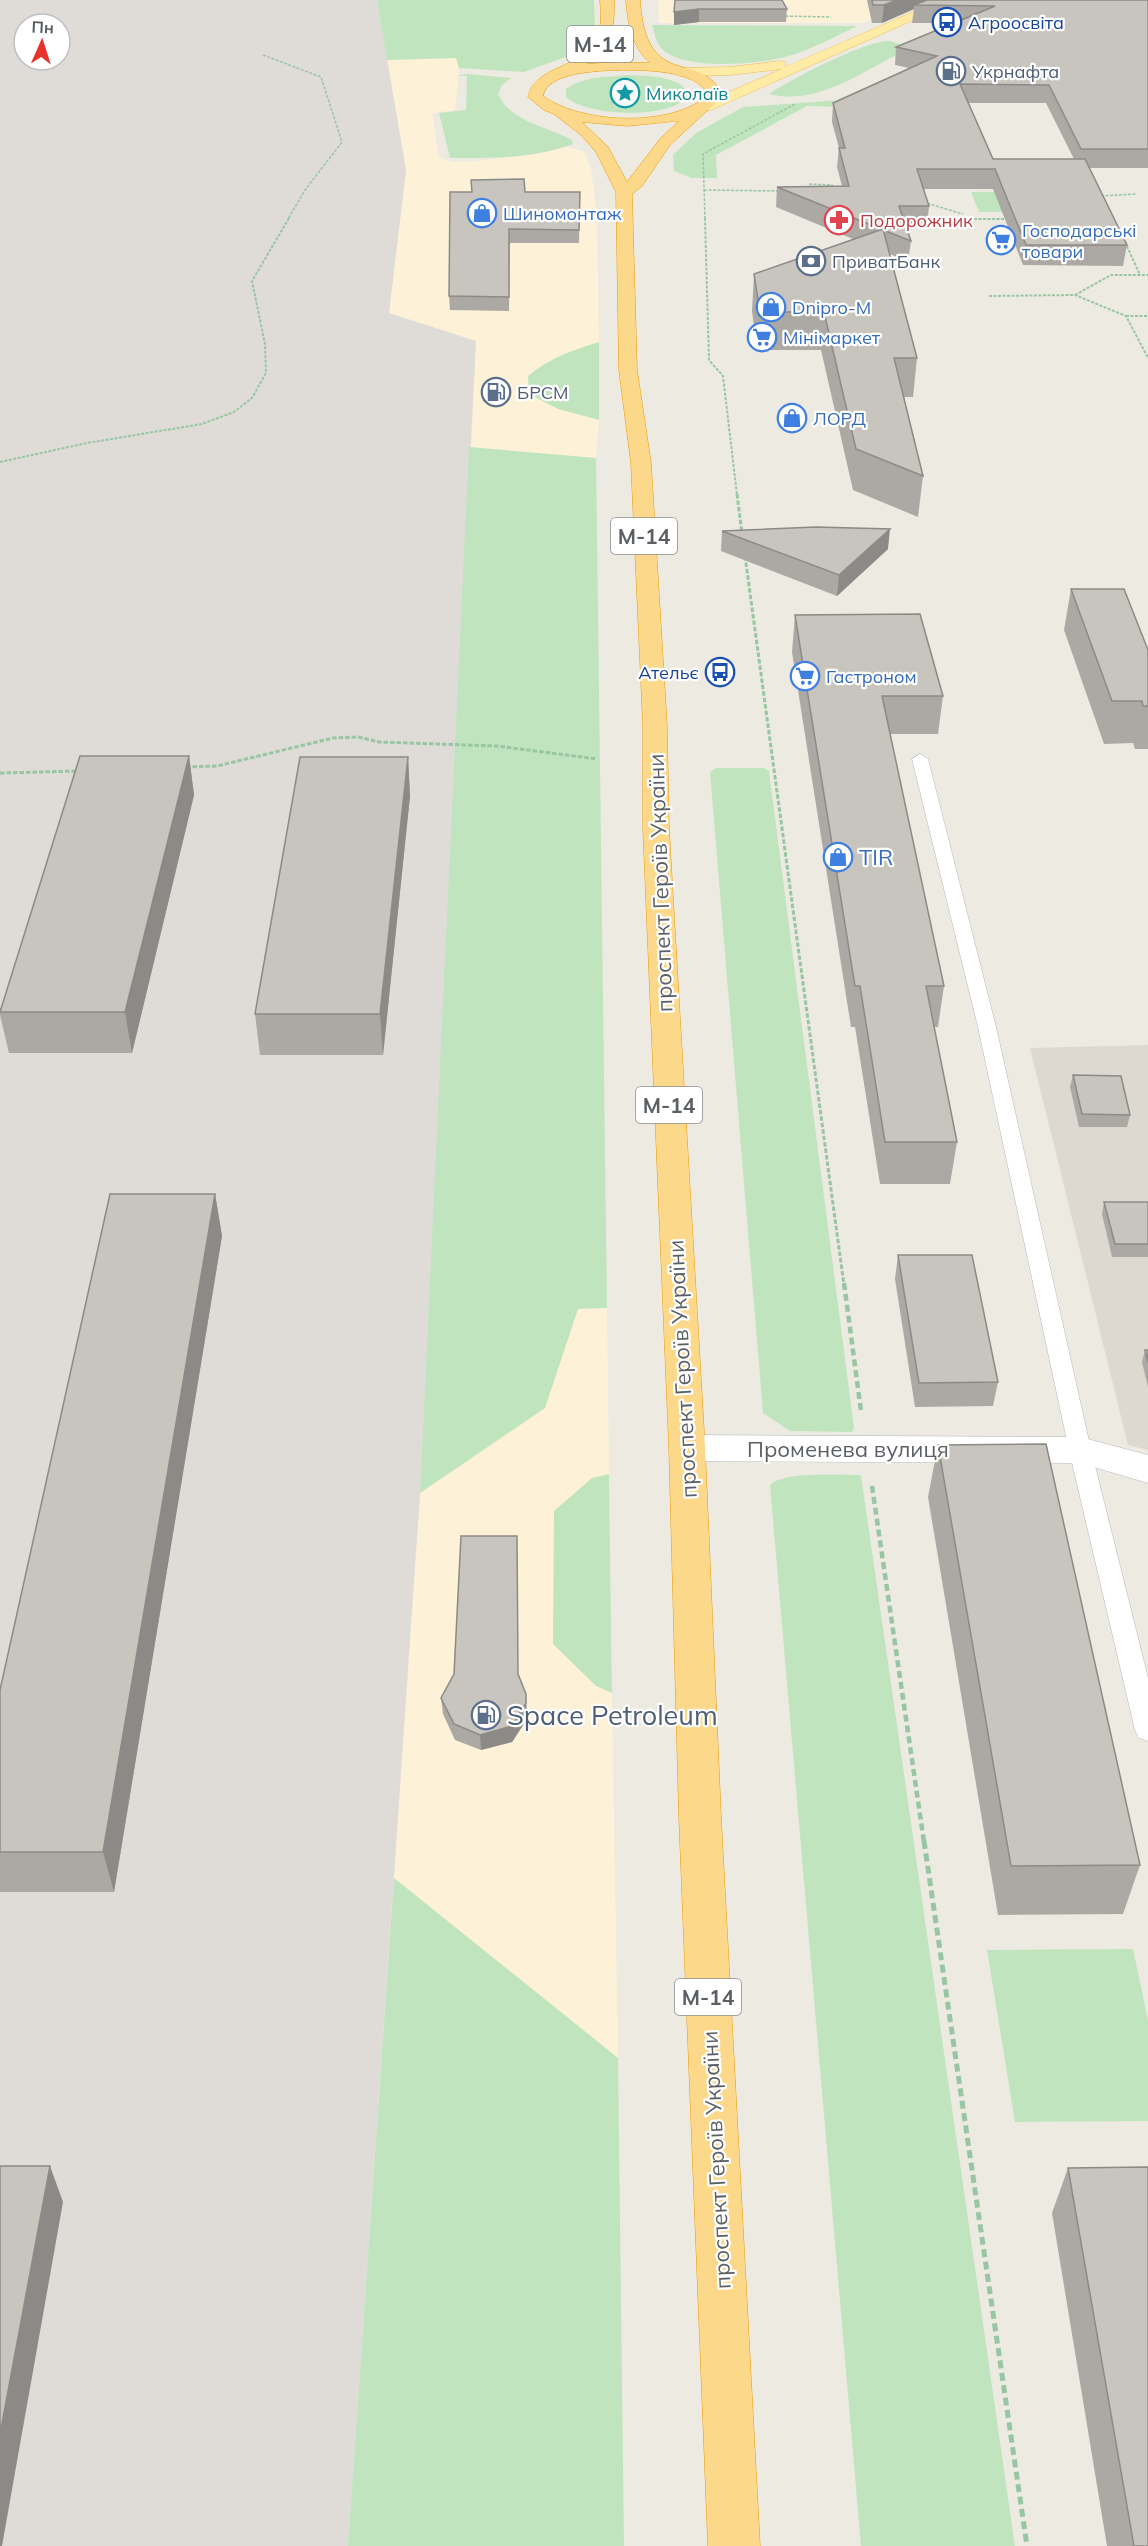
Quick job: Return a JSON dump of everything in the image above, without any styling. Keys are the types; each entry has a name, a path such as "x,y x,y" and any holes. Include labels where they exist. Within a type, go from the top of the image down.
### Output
{"highway":[{"name":"М-14","path":"561,113 540,103 534,92 545,80 564,73 593,52 606,37 609,24 607,0"},
{"name":"М-14","path":"633,0 634,21 640,43 660,65 704,80 715,90 716,96 703,109"},
{"path":"564,73 617,66 675,71"},
{"path":"561,113 600,120 644,121 684,115 703,109"},
{"path":"624,192 636,183 665,142 703,109"},
{"name":"проспект Героїв України","path":"561,113 586,132 603,150 624,192 628,370 641,463 687,1448 700,1817 734,2546"}],"main road":[{"path":"703,109 952,0"},
{"path":"675,71 753,69 793,62 834,51"}],"street":[{"name":"Променева вулиця","path":"687,1448 1080,1450 1148,1468"}],"lane":[{"path":"920,759 987,1027 1080,1450 1148,1730"}],"path":[{"path":"774,16 831,17"},
{"path":"0,462 87,443 202,424 234,412 252,398 266,373 265,344 252,281 305,190 342,142 321,77 263,55"},
{"path":"744,543 723,376 709,360 703,154 798,103"},
{"path":"809,184 832,185 833,191"},
{"path":"704,190 786,191"},
{"path":"1105,203 1100,194 1137,194"},
{"path":"918,201 963,214"},
{"path":"965,219 1011,219"},
{"path":"1123,238 1140,275"},
{"path":"1075,295 1112,275 1148,275"},
{"path":"989,296 1075,295 1126,316 1148,316"},
{"path":"1126,316 1144,356 1148,358"},
{"path":"745,554 866,1449 1027,2546"},
{"path":"183,767 217,766 333,738 358,737 379,742 497,746 597,759"},
{"path":"0,773 80,771"}],"shaded area":[{"path":"0,0 377,0 406,170 389,313 476,341 420,1493 348,2546 0,2546"},
{"path":"658,0 920,0 863,23 659,23"},
{"path":"457,58 459,68 455,110 432,113 439,157 453,162 475,161 531,155 566,147 583,151 591,168 597,215 599,420 596,458 469,447 475,342 389,313 406,170 387,60"},
{"path":"1148,1045 1148,1450 1128,1445 1030,1048"},
{"path":"607,1308 618,2058 394,1878 420,1493 545,1408 578,1309"}],"green space":[{"path":"377,0 594,0 595,30 583,47 571,55 524,72 459,68 456,58 387,60"},
{"path":"652,25 857,26 813,47 785,57 749,63 709,64 675,57 663,50 656,39"},
{"path":"890,41 902,45 898,54 852,79 803,96 786,97 769,94 847,53 879,42"},
{"path":"467,74 511,78 502,85 498,94 503,103 520,117 572,140 573,144 527,155 450,158 439,113 466,110 467,76 457,76"},
{"path":"628,75 653,76 671,80 685,88 688,95 679,103 665,109 628,113 591,108 566,97 566,89 576,83 593,78"},
{"path":"870,98 846,107 807,106 716,155 717,178 692,178 674,171 673,155 696,133 743,107"},
{"path":"1088,191 1100,212 979,212 971,192"},
{"path":"599,342 599,420 558,409 529,394 528,376 544,364"},
{"path":"469,447 596,458 607,1308 578,1309 545,1408 420,1493"},
{"path":"716,768 764,768 769,771 854,1428 852,1432 790,1431 763,1413 710,772"},
{"path":"609,1474 612,1693 596,1686 553,1644 554,1511 592,1478"},
{"path":"861,1475 1015,2546 861,2546 770,1485 799,1476"},
{"path":"394,1878 618,2058 624,2546 348,2546"},
{"path":"1133,1949 1148,2020 1148,2121 1015,2122 987,1950"}],"building":[{"path":"675,0 782,0 787,9 699,9 674,12"},
{"path":"872,0 897,0 884,5 873,5"},
{"path":"927,0 1148,0 1148,149 1081,149 1049,85 960,84 993,159 1085,159 1127,245 1026,245 995,169 917,169 929,206 899,206 911,241 777,187 849,186 839,148 845,148 833,103 937,56 896,47 995,6 914,5"},
{"path":"524,179 525,192 580,192 579,230 509,229 509,297 449,296 450,192 472,192 471,180"},
{"path":"883,229 917,358 894,358 923,476 856,449 824,312 760,312 754,274"},
{"path":"816,527 890,529 839,575 722,531"},
{"path":"1071,589 1124,589 1148,650 1148,706 1143,706 1142,701 1112,701"},
{"path":"920,614 943,696 882,696 944,986 926,986 957,1142 885,1142 860,986 855,986 795,615"},
{"path":"80,756 189,756 125,1012 0,1012"},
{"path":"300,757 408,757 380,1014 255,1014"},
{"path":"1073,1075 1121,1076 1130,1115 1082,1114"},
{"path":"110,1194 215,1194 103,1852 0,1852 0,1690"},
{"path":"1104,1202 1148,1202 1148,1244 1115,1244"},
{"path":"898,1255 972,1255 998,1382 919,1383"},
{"path":"1046,1444 1140,1865 1011,1866 938,1445"},
{"path":"461,1536 517,1536 518,1674 526,1694 526,1703 512,1726 480,1735 454,1724 441,1698 454,1674"},
{"path":"0,2166 50,2166 0,2434"},
{"path":"1148,2167 1148,2546 1134,2546 1068,2168"}],"place":[{"name":"Агроосвіта","path":"947,22"},
{"name":"Укрнафта","path":"951,71"},
{"name":"Миколаїв","path":"625,93"},
{"name":"Шиномонтаж","path":"482,213"},
{"name":"Подорожник","path":"839,220"},
{"name":"Господарські товари","path":"1001,240"},
{"name":"ПриватБанк","path":"811,261"},
{"name":"Dnipro-M","path":"771,307"},
{"name":"Мінімаркет","path":"762,337"},
{"name":"БРСМ","path":"496,392"},
{"name":"ЛОРД","path":"792,418"},
{"name":"Ательє","path":"720,672"},
{"name":"Гастроном","path":"805,676"},
{"name":"TIR","path":"838,857"},
{"name":"Space Petroleum","path":"486,1715"}]}
